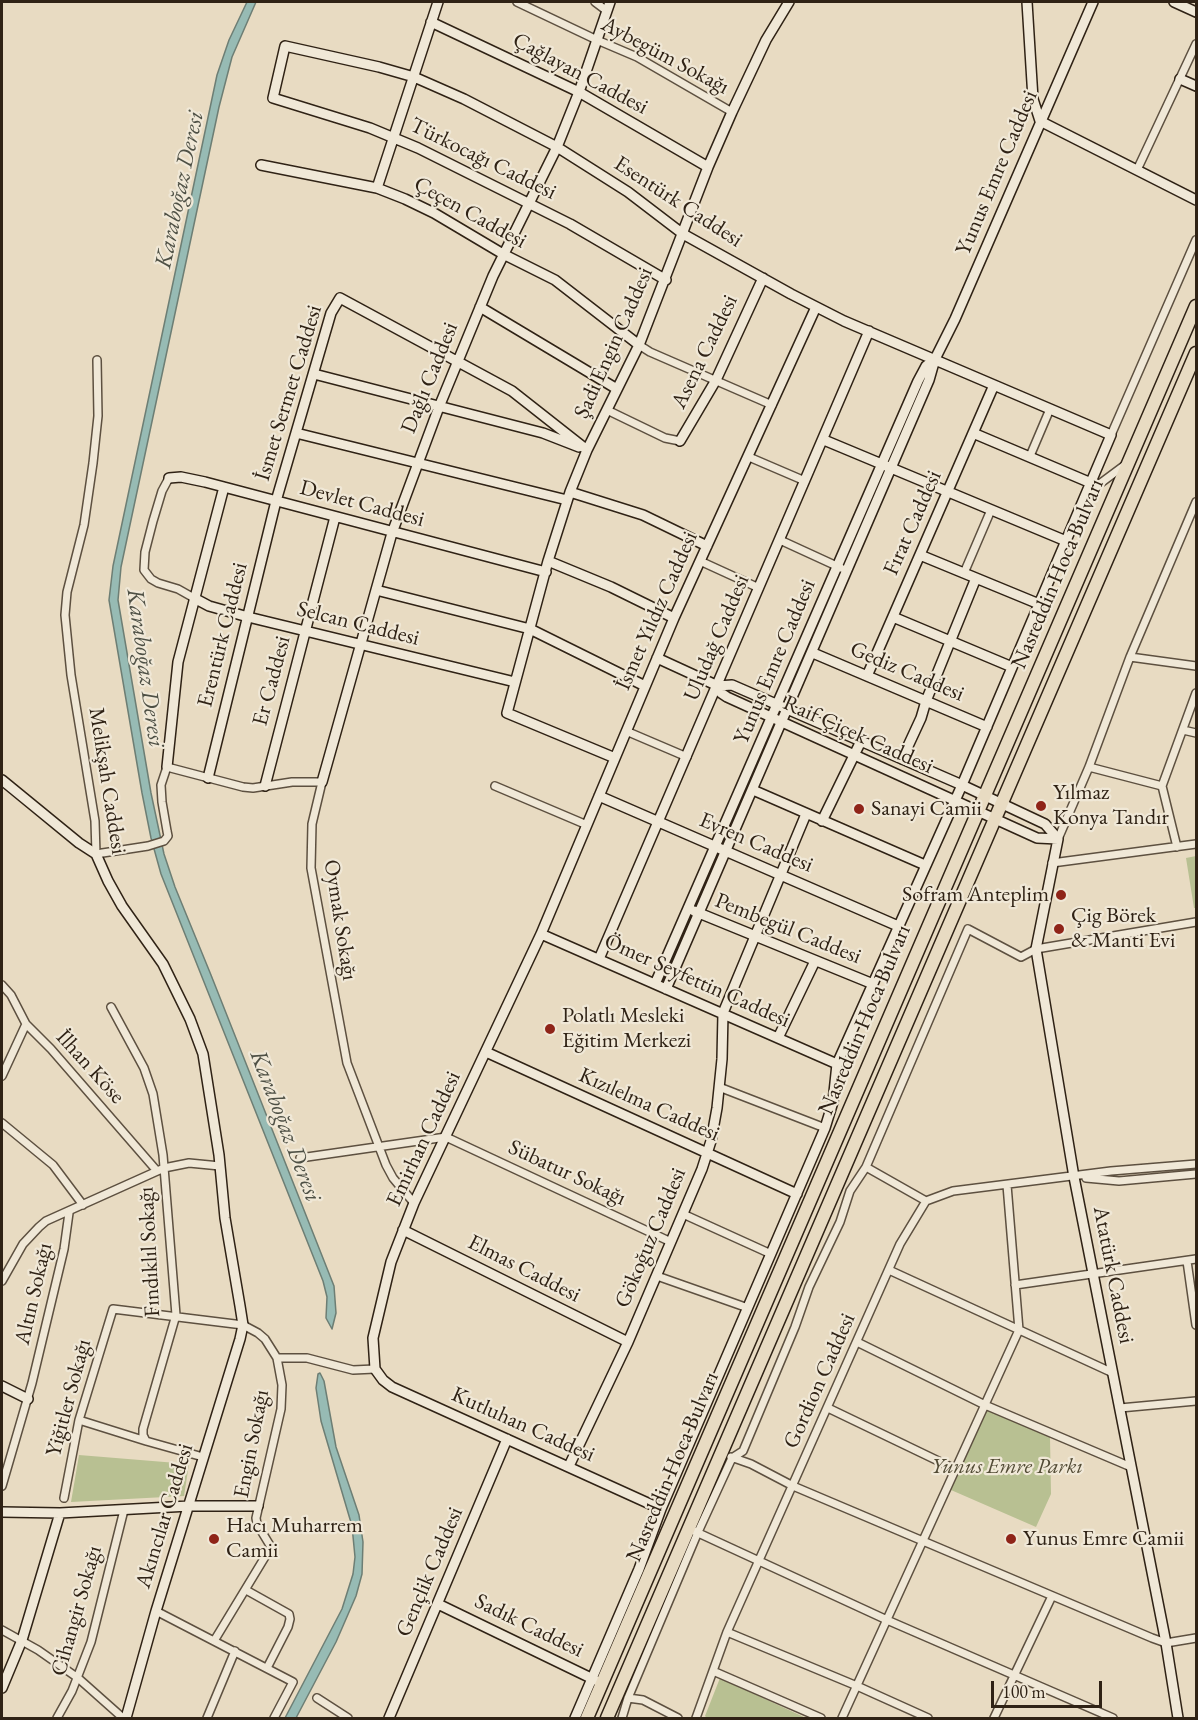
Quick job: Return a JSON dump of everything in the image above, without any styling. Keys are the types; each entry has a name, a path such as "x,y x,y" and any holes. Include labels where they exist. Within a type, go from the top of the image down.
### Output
{"highway":[{"name":"Nasreddin Hoca Bulvarı","path":"587,1719 598,1681 1197,306"},
{"name":"Nasreddin Hoca Bulvarı","path":"606,1719 727,1455 995,819 1197,353"}],"street":[{"path":"377,188 438,2"},
{"name":"Aybegüm Sokağı","path":"517,2 637,57 732,112"},
{"path":"595,2 609,6"},
{"name":"Şadi Engin Caddesi","path":"615,758 507,713 548,561 587,450 639,345 708,167 732,112 766,40 789,2"},
{"path":"1027,2 1033,99 1040,121 1197,200"},
{"name":"Yunus Emre Caddesi","path":"655,984 837,567 929,380 935,359 955,319 1093,2"},
{"path":"1174,2 1197,12"},
{"name":"Dağlı Caddesi","path":"322,782 392,533 439,407 480,307 503,254 557,147 609,6"},
{"name":"Çağlayan Caddesi","path":"431,22 579,92 708,167"},
{"path":"1137,170 1197,44"},
{"name":"Esentürk Caddesi","path":"273,98 285,45 414,77 557,147 628,192 683,234 816,307 1111,435"},
{"path":"1180,79 1197,86"},
{"name":"Türkocağı Caddesi","path":"273,98 346,119 394,137 530,202 666,280"},
{"name":"Çeçen Caddesi","path":"261,165 377,188 434,213 503,254 555,280 639,345"},
{"path":"575,1719 598,1681 661,1509 825,1128 833,1102 837,1064 962,785 1197,240"},
{"name":"Asena Caddesi","path":"680,441 716,380 763,278"},
{"name":"İsmet Sermet Caddesi","path":"276,501 331,313 340,298 457,362"},
{"path":"480,307 617,389"},
{"name":"İsmet Yıldız Caddesi","path":"541,934 674,618 816,307"},
{"name":"Uludağ Caddesi","path":"598,959 718,686 869,331"},
{"path":"639,345 650,352 772,405"},
{"name":"Melikşah Caddesi","path":"97,360 98,416 93,463 84,525 67,592 65,615 73,686 95,821 96,854 123,906 163,964 196,1032 204,1054 225,1218 243,1325"},
{"path":"457,362 512,391 587,450"},
{"path":"314,374 543,433 587,450"},
{"name":"Fırat Caddesi","path":"867,676 994,385"},
{"path":"1030,456 1050,409"},
{"path":"607,410 665,438 680,441"},
{"path":"974,432 1091,483"},
{"path":"296,433 643,515 706,546"},
{"path":"824,440 1066,541"},
{"path":"749,457 805,481"},
{"path":"1086,494 1129,461"},
{"name":"Yunus Emre Caddesi","path":"666,989 783,723 847,571 887,466"},
{"path":"169,478 162,491 153,521 145,552 144,570 158,584 178,589 194,598"},
{"name":"Devlet Caddesi","path":"169,478 188,478 224,486 392,533 546,572"},
{"path":"2,780 79,843 96,854 148,846 164,841 168,836 161,785 167,767 176,674 224,486"},
{"name":"Erentürk Caddesi","path":"208,778 276,501"},
{"path":"1058,839 1089,767 1130,657 1197,502"},
{"path":"964,573 991,510"},
{"name":"Er Caddesi","path":"265,786 335,517"},
{"path":"1188,520 1197,522"},
{"path":"780,540 847,571"},
{"path":"920,555 1039,604"},
{"path":"548,561 601,583 674,618"},
{"path":"700,561 759,588"},
{"path":"903,759 976,578"},
{"path":"375,590 531,629 645,686"},
{"name":"Selcan Caddesi","path":"194,598 208,606 248,617 515,682"},
{"path":"893,617 1012,667"},
{"name":"Gediz Caddesi","path":"813,652 987,727"},
{"path":"1130,657 1197,666"},
{"name":"Raif Çiçek Caddesi","path":"657,658 718,686 732,685 962,785 1045,824 1058,839"},
{"name":"Raif Çiçek Caddesi","path":"718,686 721,693 727,697 1037,838 1058,839"},
{"path":"1178,847 1162,786 1197,693"},
{"path":"1184,730 1197,733"},
{"path":"626,731 687,757"},
{"path":"822,821 861,741"},
{"path":"167,767 243,787 292,782 322,782"},
{"path":"1089,767 1162,786"},
{"name":"Oymak Sokağı","path":"322,782 312,824 311,868 347,1063 393,1178 414,1203"},
{"path":"495,786 586,825"},
{"path":"753,790 925,865"},
{"name":"Evren Caddesi","path":"599,796 898,926"},
{"path":"723,1013 806,814"},
{"name":"Atatürk Caddesi","path":"1058,839 1036,949 1074,1177 1166,1643 1178,1719"},
{"path":"1052,863 1197,844"},
{"name":"Pembegül Caddesi","path":"689,909 873,984"},
{"path":"727,1455 743,1451 795,1327 809,1287 840,1222 850,1191 866,1167 968,929 1021,957 1036,949 1197,922"},
{"name":"Ömer Seyfettin Caddesi","path":"541,934 837,1064"},
{"name":"Emirhan Caddesi","path":"375,1369 372,1351 376,1320 390,1262 414,1203 541,934"},
{"path":"778,1038 815,961"},
{"name":"İlhan Köse","path":"2,985 11,995 26,1024 161,1170"},
{"name":"Fındıklıl Sokağı","path":"111,1007 149,1077 176,1315 143,1429 146,1441"},
{"name":"Gökoğuz Caddesi","path":"569,1466 657,1276 708,1153 719,1087 723,1013"},
{"path":"2,1076 26,1024"},
{"name":"Kızılelma Caddesi","path":"486,1052 797,1194"},
{"path":"719,1087 825,1128"},
{"path":"2,1123 53,1165 83,1205"},
{"path":"300,1158 446,1137"},
{"name":"Sübatur Sokağı","path":"446,1137 671,1242"},
{"path":"2,1281 16,1253 46,1221 69,1213 161,1170 189,1163 220,1166"},
{"path":"866,1167 926,1201 953,1191 1111,1171 1197,1164"},
{"path":"1074,1177 1119,1181 1197,1174"},
{"path":"842,1719 1019,1330 1007,1185"},
{"name":"Gordion Caddesi","path":"696,1719 727,1632 900,1244 926,1201"},
{"name":"Altın Sokağı","path":"2,1486 28,1399 64,1249 69,1213"},
{"path":"683,1215 771,1254"},
{"name":"Elmas Caddesi","path":"403,1230 627,1342"},
{"path":"1015,1285 1197,1259"},
{"path":"1187,1261 1197,1325"},
{"path":"889,1270 1113,1373"},
{"path":"657,1276 748,1308"},
{"name":"Yiğitler Sokağı","path":"64,1498 79,1420 113,1309 176,1315"},
{"path":"176,1315 243,1325"},
{"name":"Engin Sokağı","path":"243,1325 258,1332 277,1358 282,1397 258,1506 257,1524 271,1547 246,1590"},
{"name":"Akıncılar Caddesi","path":"125,1719 243,1325"},
{"path":"857,1342 985,1405 1131,1467"},
{"path":"277,1358 307,1358 353,1370 375,1369"},
{"name":"Kutluhan Caddesi","path":"375,1369 392,1387 661,1509"},
{"path":"2,1386 28,1399"},
{"path":"1120,1408 1197,1401"},
{"path":"828,1408 955,1469"},
{"path":"79,1420 204,1457"},
{"name":"Gençlik Caddesi","path":"388,1719 507,1439"},
{"path":"727,1455 752,1464 793,1486 1166,1643 1197,1638"},
{"path":"2,1512 60,1513 189,1506 258,1506"},
{"name":"Cihangir Sokağı","path":"57,1719 78,1677 91,1642 124,1510"},
{"path":"2,1688 22,1641 60,1513"},
{"path":"622,1719 693,1530 887,1620 1113,1719"},
{"path":"214,1641 246,1590 289,1614 290,1619 284,1635 267,1668"},
{"path":"994,1719 1052,1596"},
{"name":"Sadık Caddesi","path":"438,1604 598,1681"},
{"path":"156,1611 293,1682 274,1719"},
{"path":"2,1630 78,1677 125,1719"},
{"path":"727,1632 857,1686 928,1719"},
{"path":"207,1719 235,1651"},
{"path":"713,1671 821,1719"},
{"path":"317,1698 348,1719"},
{"path":"628,1698 643,1700 678,1719"}],"green space":[{"path":"1196,856 1196,908 1194,908 1186,858"},
{"name":"Yunus Emre Parkı","path":"987,1409 1050,1437 1051,1494 1036,1527 951,1490"},
{"path":"79,1455 189,1464 184,1496 71,1502"},
{"path":"720,1678 806,1718 707,1718 705,1716"}],"water":[{"path":"247,2 256,2 232,57 219,107 121,567 118,600 151,793 164,854 175,887 334,1286 336,1313 332,1329 326,1318 327,1297 323,1281 161,874 142,793 109,600 113,566 217,75 229,40"},
{"path":"320,1373 324,1381 336,1447 359,1515 363,1542 362,1574 356,1596 336,1642 296,1718 285,1718 342,1609 353,1574 355,1557 352,1526 321,1421 316,1388"}],"place":[{"name":"Yılmaz Konya Tandır","path":"1041,806"},
{"name":"Sanayi Camii","path":"859,809"},
{"name":"Sofram Anteplim","path":"1061,895"},
{"name":"Çig Börek & Manti Evi","path":"1059,929"},
{"name":"Polatlı Mesleki Eğitim Merkezi","path":"550,1029"},
{"name":"Hacı Muharrem Camii","path":"214,1539"},
{"name":"Yunus Emre Camii","path":"1011,1539"}],"water label":[{"name":"Karaboğaz Deresi","path":"180,190"},
{"name":"Karaboğaz Deresi","path":"145,668"},
{"name":"Karaboğaz Deresi","path":"285,1126"}]}
